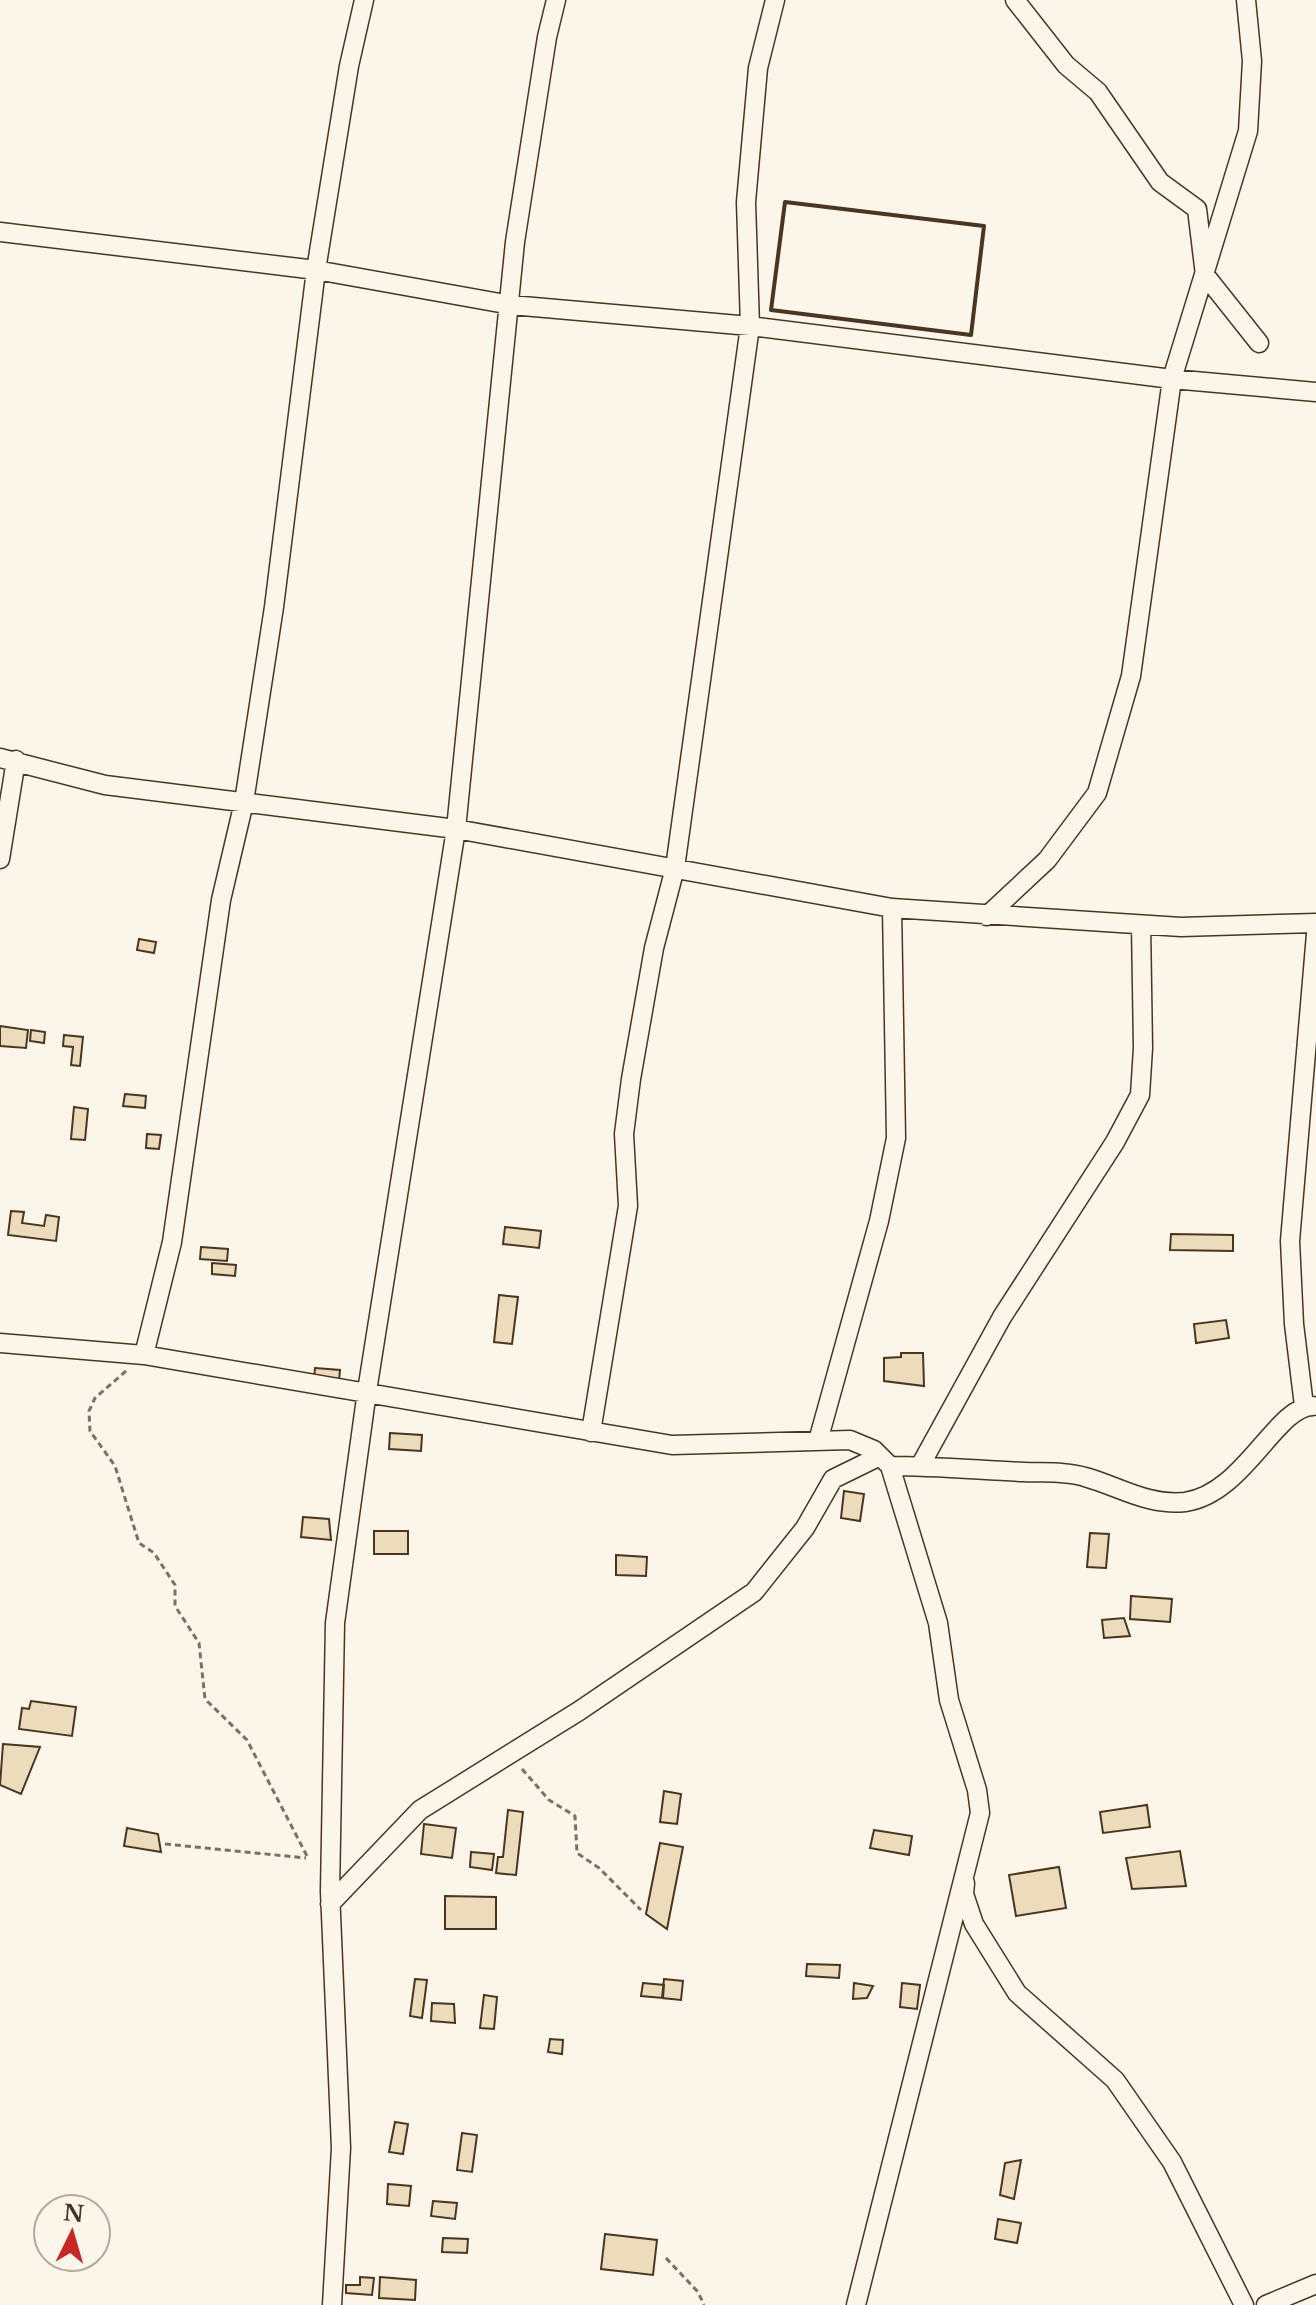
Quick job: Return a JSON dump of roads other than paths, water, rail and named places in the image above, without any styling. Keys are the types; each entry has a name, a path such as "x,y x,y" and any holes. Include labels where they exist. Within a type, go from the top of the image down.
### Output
{"street":[{"path":"144,1355 172,1242 221,900 244,802 274,607 316,270 349,66 364,0"},
{"path":"332,2305 341,2148 330,1904 335,1623 367,1391 456,829 515,242 547,37 556,0"},
{"path":"591,1432 628,1206 624,1134 631,1079 654,948 675,868 750,326 746,202 758,68 775,0"},
{"path":"1015,0 1066,65 1098,92 1160,182 1197,209 1205,275 1259,343"},
{"path":"987,916 1047,860 1097,793 1131,676 1172,379 1248,131 1252,61 1246,0"},
{"path":"0,232 316,270 511,305 750,326 1172,379 1316,392"},
{"path":"0,859 8,759 105,785 456,829 892,908 1141,925 1316,923"},
{"path":"818,1441 879,1221 896,1138 892,908"},
{"path":"920,1466 1002,1317 1115,1142 1140,1095 1143,1048 1141,925"},
{"path":"330,1904 420,1810 509,1755 754,1592 805,1528 833,1479 844,1471 885,1461 1083,1476 1135,1497 1185,1502 1217,1490 1258,1454 1286,1416 1310,1406 1294,1324 1290,1241 1316,934"},
{"path":"0,1343 144,1355 672,1445 850,1440 885,1461 938,1623 949,1700 977,1790 980,1813 856,2305"},
{"path":"967,1861 964,1894 974,1924 988,1949 1017,1993 1115,2080 1172,2162 1244,2305"},
{"path":"1266,2305 1316,2284"}]}
